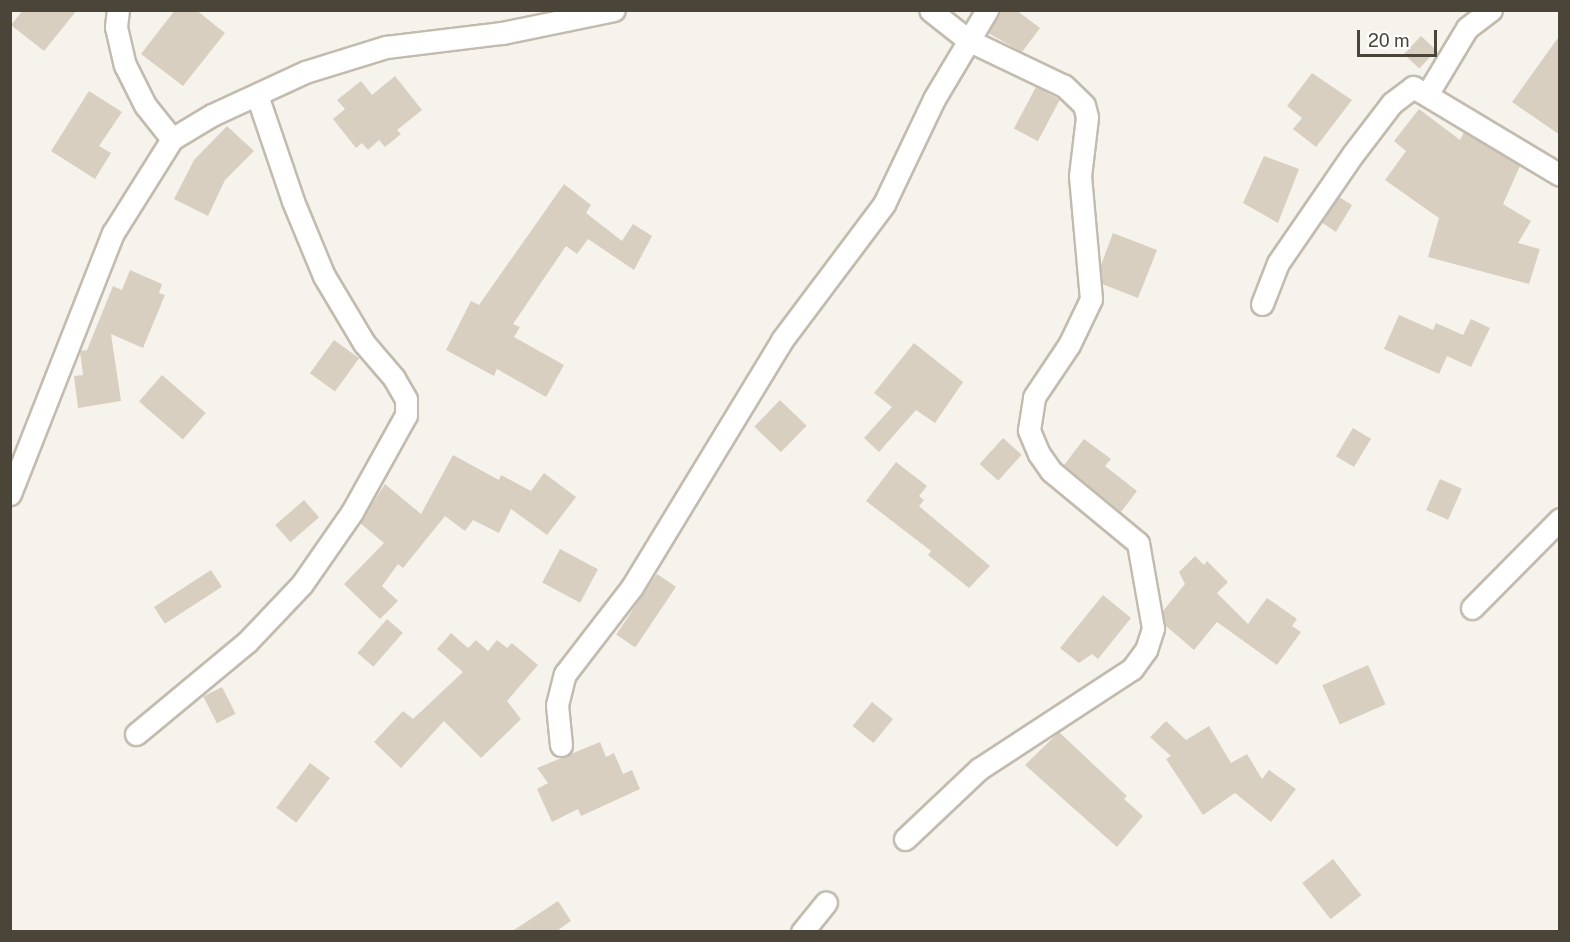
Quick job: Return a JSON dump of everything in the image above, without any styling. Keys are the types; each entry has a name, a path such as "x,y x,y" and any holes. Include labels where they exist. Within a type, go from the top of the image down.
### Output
{"street":[{"path":"118,10 116,27 125,65 145,105 172,139"},
{"path":"10,494 113,233 172,139 306,72 386,47 502,33 614,10"},
{"path":"905,839 979,769 1132,669 1146,650 1153,628 1138,543 1052,471 1039,454 1029,430 1034,397 1069,345 1091,299 1080,176 1087,117 1084,105 1064,86 968,40 930,10"},
{"path":"561,745 557,705 565,674 632,587 782,340 884,204 934,99 987,10"},
{"path":"1428,93 1463,19 1491,10"},
{"path":"1262,304 1278,263 1385,111 1413,87 1428,93 1560,175"},
{"path":"136,734 247,642 302,584 352,512 406,416 406,399 394,378 358,334 324,276 293,201 257,95"},
{"path":"1472,608 1560,519"},
{"path":"802,932 826,902"}],"building":[{"path":"23,10 77,10 44,51 11,25"},
{"path":"175,10 196,10 225,33 183,86 141,54"},
{"path":"1000,10 1016,10 1040,28 1022,52 988,33"},
{"path":"1560,35 1560,135 1512,102"},
{"path":"1421,36 1436,50 1419,69 1404,54"},
{"path":"1312,73 1352,100 1316,147 1293,129 1302,118 1287,106"},
{"path":"395,76 422,110 397,130 401,134 385,147 379,140 368,150 362,143 356,148 333,119 345,109 337,100 361,81 372,95"},
{"path":"1036,87 1060,100 1038,141 1014,128"},
{"path":"89,91 122,112 99,146 111,153 95,179 51,151"},
{"path":"1419,109 1460,140 1464,132 1520,166 1503,204 1531,221 1518,243 1540,249 1529,284 1428,257 1439,218 1385,180 1406,151 1394,141"},
{"path":"227,126 254,151 225,180 208,216 174,199 194,160"},
{"path":"1264,156 1299,169 1278,223 1243,203"},
{"path":"564,184 591,205 586,213 622,241 633,224 652,236 634,270 588,239 577,254 566,246 513,324 520,327 514,337 564,365 546,397 497,369 494,376 446,350 471,301 479,305"},
{"path":"1339,197 1352,205 1336,232 1321,222"},
{"path":"1113,233 1157,250 1138,298 1102,284 1101,265"},
{"path":"130,270 162,284 159,293 165,295 143,348 111,334 121,401 78,408 74,376 83,375 80,351 87,350 113,286 122,290"},
{"path":"1399,315 1433,330 1436,323 1463,335 1471,319 1490,328 1471,367 1447,356 1439,374 1384,349"},
{"path":"334,340 359,358 335,391 310,373"},
{"path":"914,343 963,382 935,423 916,410 879,452 864,438 892,407 874,393"},
{"path":"162,375 206,413 183,439 139,401"},
{"path":"780,400 807,426 781,452 754,427"},
{"path":"1353,428 1371,439 1354,467 1336,456"},
{"path":"1003,438 1022,455 998,481 980,464"},
{"path":"1084,439 1111,459 1105,466 1137,491 1121,512 1064,465"},
{"path":"453,455 499,480 501,475 531,491 544,473 576,497 547,535 511,509 499,533 473,520 465,531 445,516 403,568 398,564 382,586 398,601 380,619 344,584 384,543 360,523 385,484 421,514"},
{"path":"896,462 927,486 919,496 924,500 919,506 990,566 969,588 928,555 931,551 866,501"},
{"path":"1440,479 1462,489 1448,520 1426,510"},
{"path":"304,500 319,517 290,542 275,525"},
{"path":"560,549 598,569 580,603 542,583"},
{"path":"1195,556 1204,565 1207,561 1228,582 1217,593 1248,624 1267,598 1297,619 1292,626 1301,632 1277,665 1217,622 1194,650 1166,626 1163,611 1185,584 1179,572"},
{"path":"211,570 222,587 165,624 154,607"},
{"path":"657,574 676,587 635,647 616,635"},
{"path":"1103,595 1131,618 1098,659 1092,654 1079,663 1060,648"},
{"path":"387,619 403,633 373,667 357,653"},
{"path":"451,633 468,648 476,640 488,651 497,640 507,648 512,643 538,665 507,701 521,719 481,758 444,721 401,768 374,742 403,711 413,719 463,672 437,649"},
{"path":"1368,665 1385,704 1340,725 1322,685"},
{"path":"222,687 236,714 217,723 203,697"},
{"path":"872,702 893,719 873,743 852,726"},
{"path":"1166,721 1186,740 1209,726 1231,763 1247,754 1262,779 1269,770 1296,789 1271,822 1235,793 1203,815 1166,759 1171,756 1150,737"},
{"path":"1059,732 1127,796 1124,799 1143,816 1117,847 1025,765"},
{"path":"600,742 606,757 614,753 623,774 632,770 640,789 581,816 578,809 552,822 537,789 548,783 537,768"},
{"path":"310,763 330,778 296,823 276,808"},
{"path":"1333,859 1361,895 1331,919 1302,883"},
{"path":"558,901 571,921 555,932 511,932"}]}
